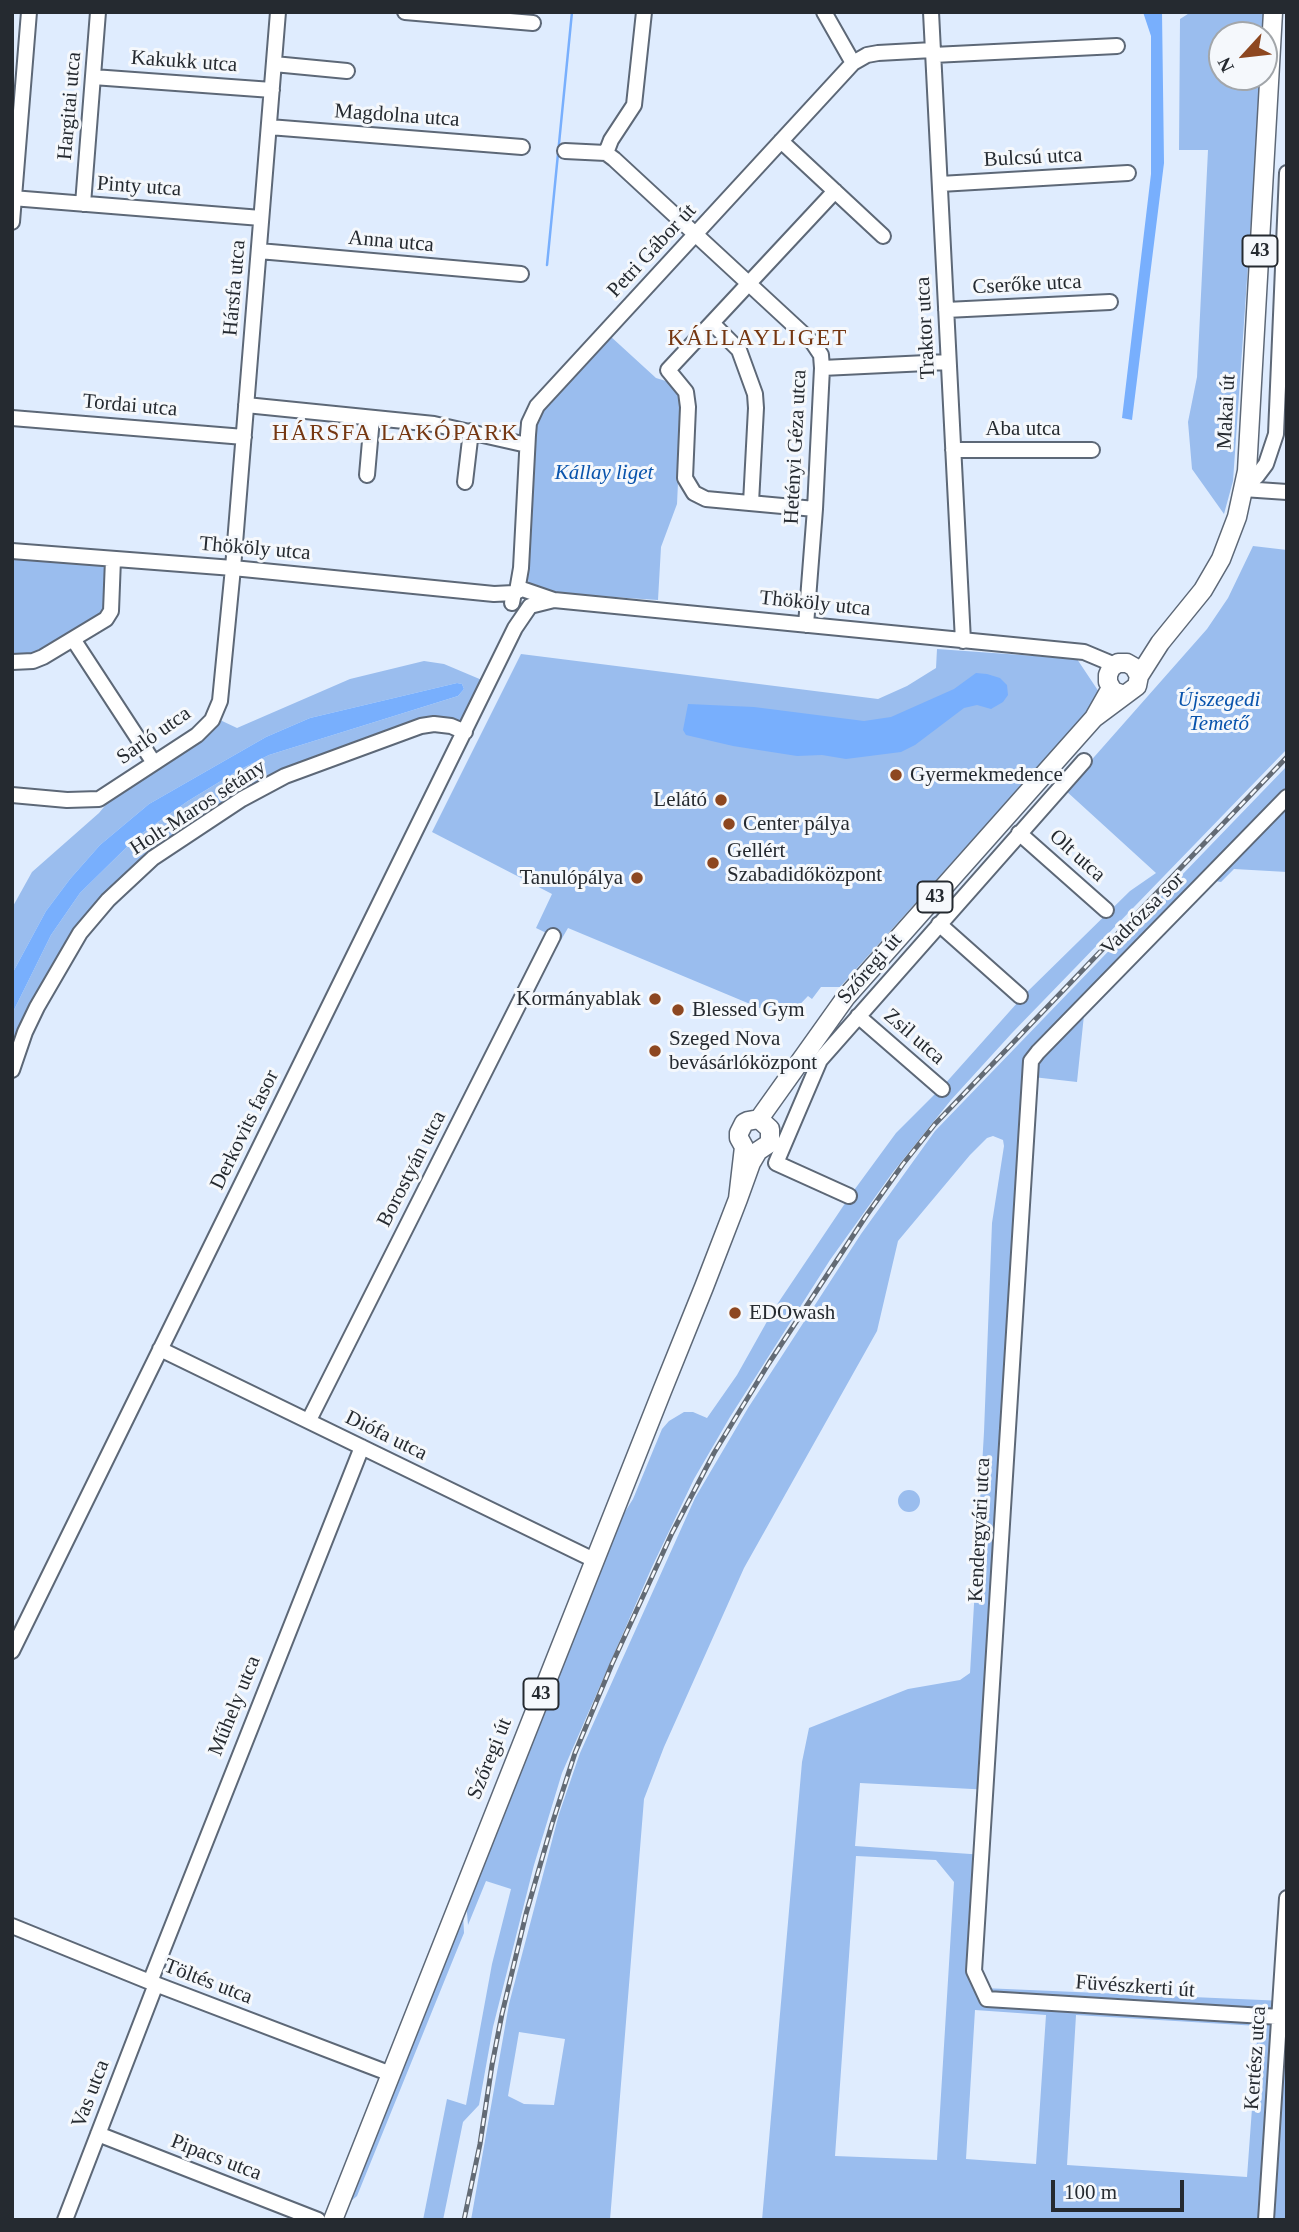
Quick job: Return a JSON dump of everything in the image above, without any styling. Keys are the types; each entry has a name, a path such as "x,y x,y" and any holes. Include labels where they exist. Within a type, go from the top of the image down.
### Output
{"main road":[{"name":"Makai út","path":"1243,489 1249,436 1273,12"},
{"name":"Szőregi út","path":"763,1122 785,1084 846,997 1094,718 1121,677 1160,643 1191,606 1221,559 1234,525 1243,489"},
{"name":"Szőregi út","path":"751,1149 739,1138 741,1128 748,1121 763,1122"},
{"name":"Szőregi út","path":"333,2220 738,1199 739,1173 751,1149 770,1143 771,1133 763,1122"}],"street":[{"path":"12,222 29,12"},
{"name":"Hargitai utca","path":"83,204 98,12"},
{"name":"Hársfa utca","path":"233,568 278,12"},
{"path":"405,12 533,23"},
{"path":"565,151 606,153 611,140 634,105 644,12"},
{"path":"824,12 853,63"},
{"name":"Traktor utca","path":"931,12 963,641"},
{"name":"Petri Gábor út","path":"515,628 521,599 527,444 530,423 537,406 853,63 878,52 1117,46"},
{"path":"274,64 347,71"},
{"name":"Kakukk utca","path":"93,77 272,90"},
{"name":"Magdolna utca","path":"269,127 522,147"},
{"path":"782,141 883,236"},
{"name":"Hetényi Géza utca","path":"606,153 813,343 821,355 815,509 806,625"},
{"name":"Bulcsú utca","path":"940,184 1128,173"},
{"name":"Makai út","path":"1243,489 1266,464 1276,434 1287,173"},
{"path":"815,509 706,499 694,493 685,478 688,407 685,392 668,370 835,191"},
{"name":"Pinty utca","path":"13,198 261,218"},
{"name":"Anna utca","path":"259,251 520,274"},
{"name":"Cserőke utca","path":"946,310 1110,302"},
{"path":"712,323 739,349 755,394 751,503"},
{"path":"822,368 948,362"},
{"path":"246,405 434,424 527,444"},
{"name":"Tordai utca","path":"12,418 244,437"},
{"path":"367,475 373,418"},
{"path":"465,482 471,431"},
{"name":"Aba utca","path":"953,450 1092,450"},
{"path":"1243,489 1287,492"},
{"name":"Thököly utca","path":"12,551 233,568 521,599 1084,652 1121,677"},
{"path":"12,662 33,661 106,619 111,611 113,558"},
{"name":"Sarló utca","path":"12,795 67,800 99,799 197,735 212,720 223,687 233,568"},
{"name":"Derkovits fasor","path":"12,1651 515,628"},
{"path":"73,639 155,762"},
{"name":"Holt-Maros sétány","path":"12,1070 37,1007 80,933 108,900 153,858 242,799 285,776 421,726 451,726 465,732"},
{"name":"Szőregi út","path":"849,1196 776,1163 820,1060 1084,761"},
{"name":"Vadrózsa sor","path":"1031,1061 1287,797"},
{"name":"Olt utca","path":"1019,833 1106,910"},
{"path":"939,924 1020,996"},
{"name":"Borostyán utca","path":"309,1420 553,936"},
{"name":"Zsil utca","path":"859,1016 942,1089"},
{"name":"Kendergyári utca","path":"987,1999 974,1971 1031,1061"},
{"name":"Diófa utca","path":"160,1349 594,1560"},
{"name":"Műhely utca","path":"153,1983 362,1447"},
{"name":"Kertész utca","path":"1266,2220 1287,1898"},
{"name":"Töltés utca","path":"12,1926 391,2074"},
{"name":"Vas utca","path":"65,2220 153,1983"},
{"name":"Füvészkerti út","path":"987,1999 1280,2017"},
{"name":"Pipacs utca","path":"98,2134 318,2220"}],"green space":[{"path":"1191,12 1267,12 1266,21 1208,21 1208,91 1260,91 1233,481 1224,514 1192,469 1188,422 1197,377 1208,150 1179,150 1180,19"},
{"name":"Kállay liget","path":"609,335 656,378 669,382 682,397 677,504 661,547 658,600 535,592 529,584 525,567 531,442 540,411"},
{"name":"Újszegedi Temető","path":"1253,546 1287,550 1287,749 1012,1033 951,1100 893,1172 830,1260 730,1417 694,1479 652,1567 562,1773 534,1865 493,2027 479,2105 463,2122 443,2220 423,2220 447,2099 466,2105 492,1964 511,1889 486,1881 468,1925 466,1901 613,1531 633,1499 662,1429 684,1412 693,1412 707,1418 737,1375 774,1309 896,1133 943,1086 1026,993 1130,891 1156,873 1065,790 1207,629 1228,598"},
{"path":"12,551 113,559 111,611 43,657 12,662"},
{"name":"Gellért Szabadidőközpont","path":"937,649 1077,659 1099,692 1096,702 840,987 821,987 812,999 808,996 786,1019 568,928 561,940 536,928 552,894 432,832 521,654 878,699 907,686 936,668"},
{"path":"424,661 444,664 489,683 465,732 434,724 285,776 153,858 80,933 12,1070 12,1014 51,935 80,893 138,836 188,801 269,755 458,696 464,689 462,684 310,718 266,737 149,804 100,845 70,879 46,911 12,974 12,908 32,872 99,813 113,796 198,741 220,720 237,728 350,679"},
{"path":"1287,766 1287,872 1234,869 1221,882 1210,880 1084,1015 1077,1082 1033,1077 991,1790 860,1783 855,1846 985,1855 978,1963 983,1988 1285,2001 1287,1978 1287,2220 762,2220 802,1762 809,1728 908,1689 960,1680 970,1673 984,1432 992,1223 1004,1146 1003,1140 993,1136 987,1138 970,1155 898,1241 877,1331 744,1568 664,1747 644,1799 610,2220 471,2220 509,2004 559,1814 580,1753 695,1498 748,1408 861,1234 935,1131","holes":["856,1856 936,1860 954,1882 937,2160 835,2156","975,2010 1046,2015 1036,2164 966,2159","1076,2015 1258,2026 1247,2177 1067,2165","519,2032 565,2039 554,2105 524,2104 508,2096"]},
{"path":"909,1490 917,1493 920,1501 917,1509 909,1512 901,1509 898,1501 901,1493"},
{"path":"463,1912 464,1933 357,2196 351,2201 350,2197"}],"shaded area":[{"path":"1143,12 1162,12 1164,163 1132,420 1122,418 1151,174 1151,36"},
{"path":"976,673 1000,678 1007,685 1008,695 1003,702 991,709 977,705 964,708 915,745 901,752 846,759 822,755 797,756 733,746 686,735 683,730 688,704 754,707 864,721 891,717 954,689"},
{"path":"462,684 464,689 458,696 269,755 188,801 138,836 80,893 51,935 12,1014 12,974 46,911 100,845 149,804 266,737 310,718"}],"waterway":[{"path":"547,265 572,12"}],"railway":[{"path":"464,2220 502,2014 526,1914 575,1753 672,1533 714,1453 769,1363 866,1216 935,1124 1287,757"}],"place":[{"name":"Gyermekmedence","path":"896,775"},
{"name":"Lelátó","path":"721,800"},
{"name":"Center pálya","path":"729,824"},
{"name":"Gellért Szabadidőközpont","path":"713,863"},
{"name":"Tanulópálya","path":"637,878"},
{"name":"Kormányablak","path":"655,999"},
{"name":"Blessed Gym","path":"678,1010"},
{"name":"Szeged Nova bevásárlóközpont","path":"655,1051"},
{"name":"EDOwash","path":"735,1313"}],"district":[{"name":"KÁLLAYLIGET","path":"758,339"},
{"name":"HÁRSFA LAKÓPARK","path":"396,434"}]}
